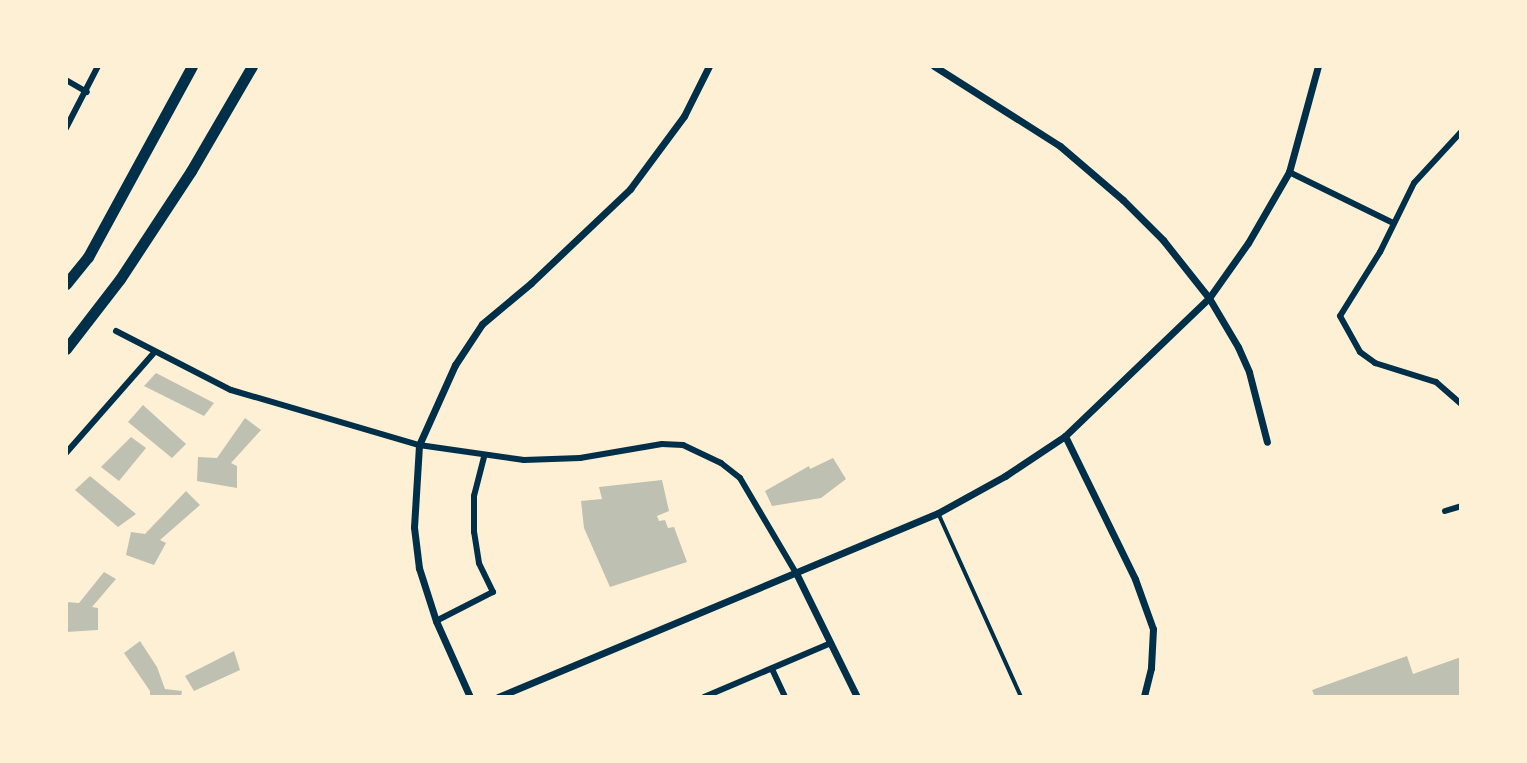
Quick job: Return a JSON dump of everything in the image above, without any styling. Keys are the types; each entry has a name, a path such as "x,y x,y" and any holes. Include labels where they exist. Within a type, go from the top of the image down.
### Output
{"highway":[{"path":"66,284 88,257 192,66"},
{"path":"66,349 120,279 191,171 252,66"}],"street":[{"path":"66,128 98,66"},
{"path":"470,697 436,621 419,568 414,527 419,445 455,365 482,324 630,189 684,116 709,66"},
{"path":"934,66 1025,123 1092,172 1163,240 1209,298 1249,372 1267,442"},
{"path":"498,697 938,513 1005,476 1065,436 1209,298 1248,243 1289,172 1318,66"},
{"path":"66,80 87,92"},
{"path":"1460,135 1414,183 1380,252 1340,316 1352,343 1375,363 1436,382 1461,404"},
{"path":"1289,172 1393,223"},
{"path":"116,331 231,390 419,445 484,457 580,458 662,444 683,445 721,463 740,478 796,573 857,697"},
{"path":"66,453 154,353"},
{"path":"1065,436 1135,579 1153,629 1151,668 1144,697"},
{"path":"436,621 493,592 479,563 474,532 474,496 484,457"},
{"path":"1445,511 1461,506"},
{"path":"938,513 1021,697"},
{"path":"704,697 831,643"},
{"path":"772,669 785,697"}],"building":[{"path":"156,373 214,403 204,416 144,386"},
{"path":"143,405 186,444 172,458 128,422"},
{"path":"245,418 261,430 231,463 237,466 237,488 197,481 198,457 217,458"},
{"path":"131,437 146,448 119,481 101,467"},
{"path":"833,458 846,479 821,498 772,506 765,491 809,466 810,469"},
{"path":"90,476 136,514 118,527 75,490"},
{"path":"662,480 669,511 657,516 659,521 665,520 668,528 674,527 687,562 610,587 584,528 581,501 602,499 599,487"},
{"path":"186,491 200,505 160,540 166,543 154,565 126,555 131,532 145,534"},
{"path":"104,572 116,579 92,607 98,608 98,630 66,632 66,602 79,603"},
{"path":"140,641 157,667 165,689 182,691 181,697 150,697 150,691 124,653"},
{"path":"234,651 240,670 194,691 185,676"},
{"path":"1407,656 1413,674 1461,657 1461,697 1315,697 1312,690"}]}
